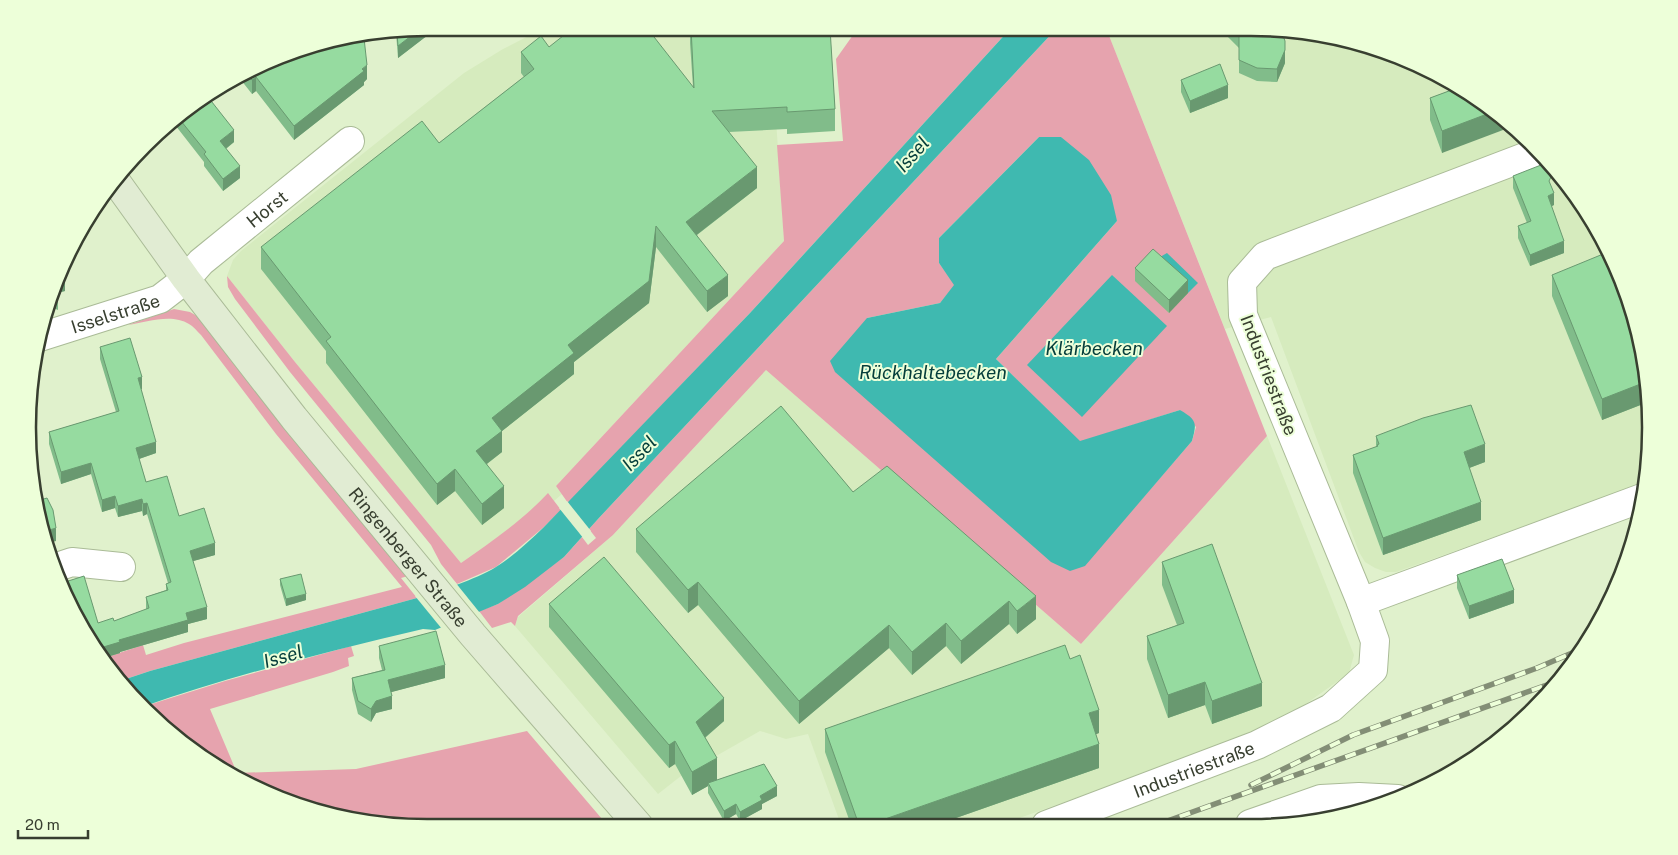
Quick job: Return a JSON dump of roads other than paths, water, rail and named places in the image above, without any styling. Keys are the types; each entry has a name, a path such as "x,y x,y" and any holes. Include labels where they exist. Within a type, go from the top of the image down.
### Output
{"main road":[{"name":"Ringenberger Straße","path":"120,186 186,279 294,418 473,635 633,819"}],"street":[{"name":"Horst","path":"186,279 200,262 350,141"},
{"name":"Industriestraße","path":"1062,819 1257,746 1331,708 1373,670 1375,641 1361,602 1243,315 1242,282 1265,256 1531,155"},
{"name":"Isselstraße","path":"48,334 160,299 186,279"},
{"path":"1361,602 1635,501"},
{"path":"62,565 72,562 121,567"},
{"path":"1265,818 1321,798 1377,797"}],"water":[{"name":"Issel","path":"1004,36 1050,36 564,557 525,587 498,604 435,630 423,629 317,655 212,684 151,704 128,678 417,598 458,584 496,567 544,527 750,313"},
{"name":"Rückhaltebecken","path":"1039,137 1061,137 1089,160 1111,195 1117,221 996,359 1080,441 1180,410 1193,419 1195,426 1192,441 1085,566 1070,571 1051,562 835,372 830,361 867,318 940,303 954,285 939,263 939,238"},
{"path":"1167,253 1198,283 1188,293 1153,261"},
{"name":"Klärbecken","path":"1112,275 1167,326 1082,417 1027,365"}],"railway":[{"path":"1251,785 1353,735 1537,668 1570,654"},
{"path":"1173,819 1544,686"}]}
